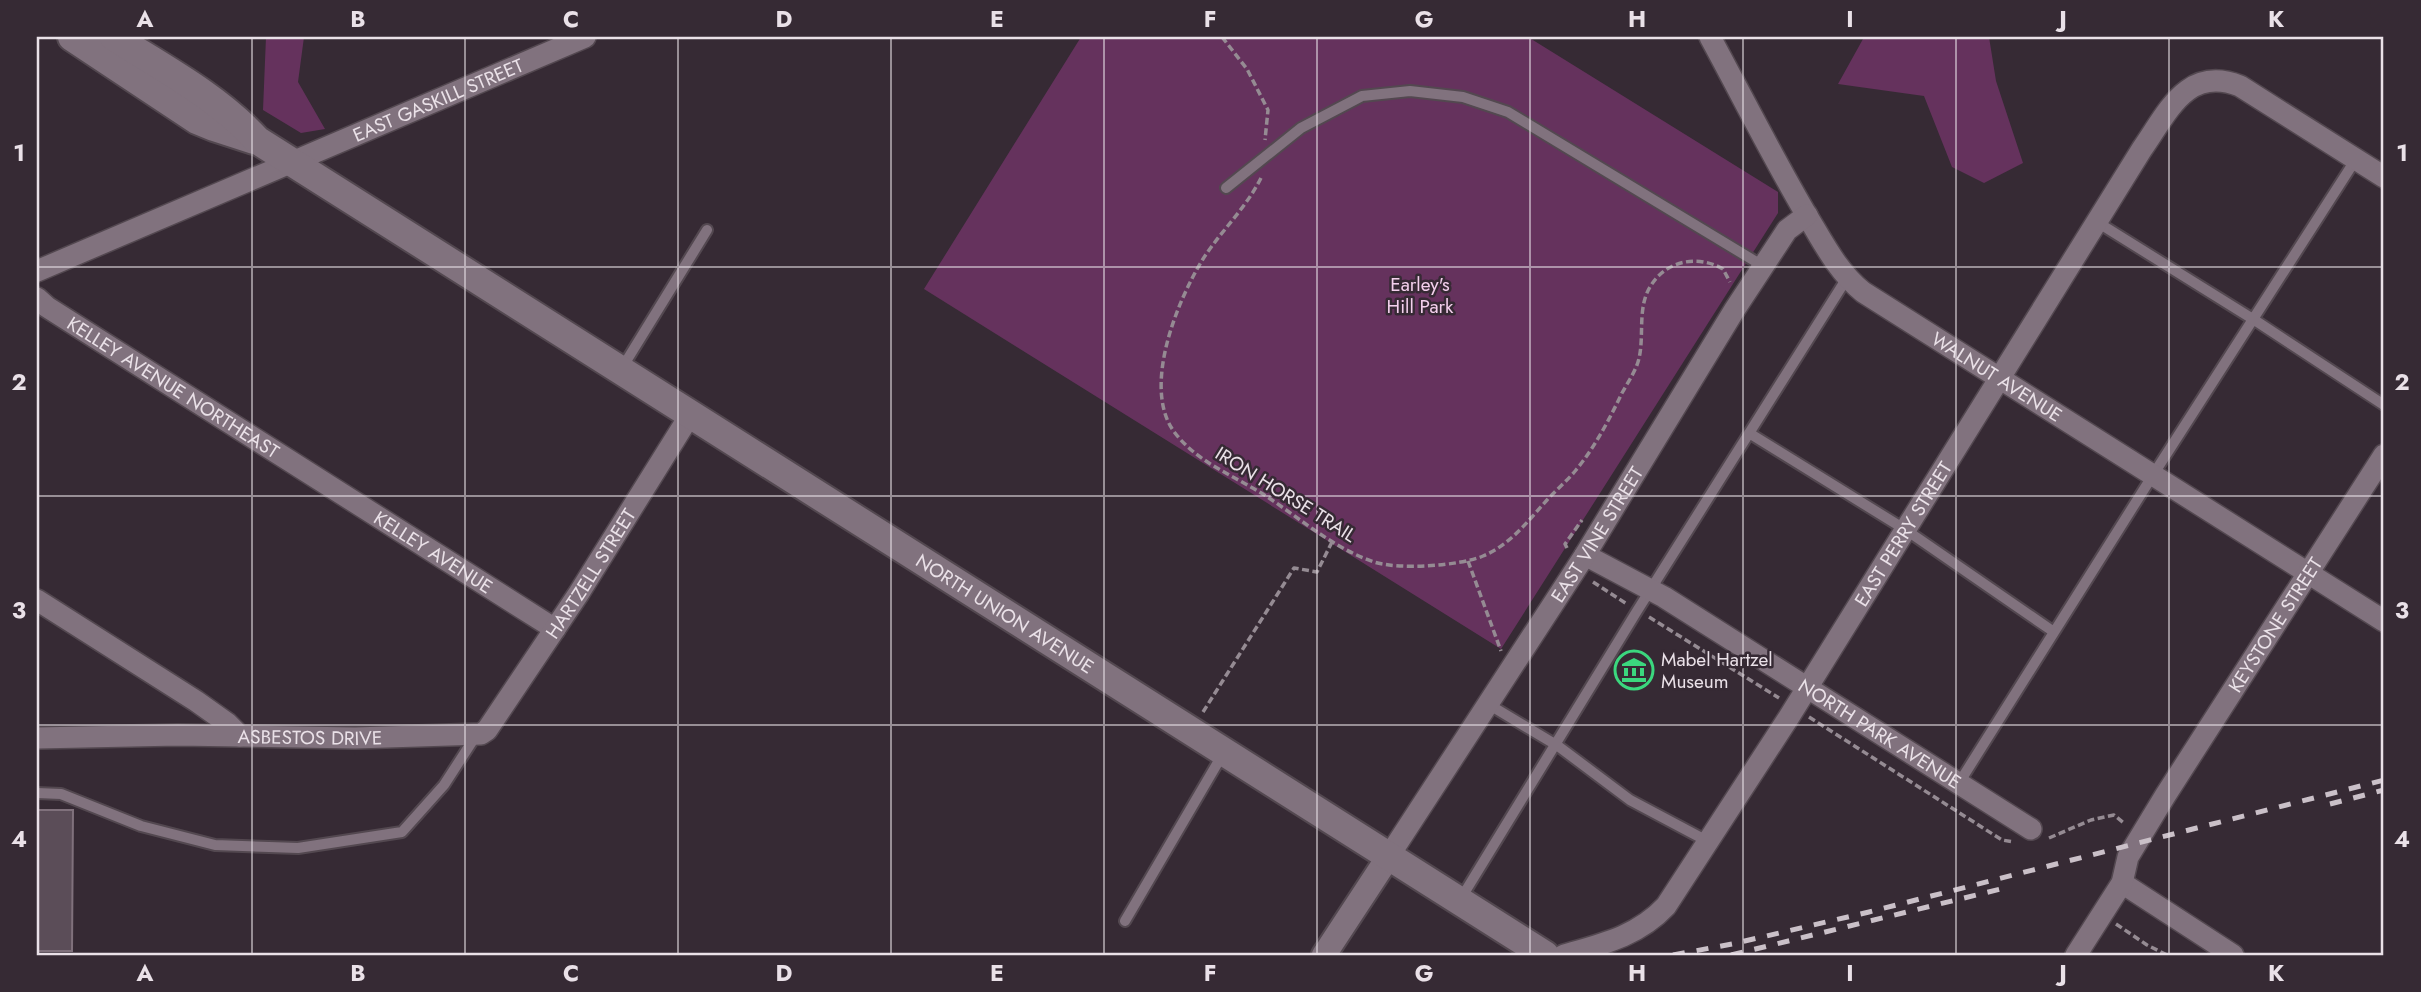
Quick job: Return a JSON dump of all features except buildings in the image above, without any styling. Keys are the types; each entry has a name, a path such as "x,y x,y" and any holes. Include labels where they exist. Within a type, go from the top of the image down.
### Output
{"main road":[{"path":"72,37 198,120 257,140"},
{"path":"114,37 217,104 257,140"},
{"name":"NORTH UNION AVENUE","path":"257,140 1545,955"}],"street":[{"name":"EAST GASKILL STREET","path":"37,271 585,37"},
{"name":"WALNUT AVENUE","path":"1710,37 1835,263 1863,292 2384,621"},
{"name":"EAST PERRY STREET","path":"1564,955 1625,937 1666,906 1808,688 2142,149 2186,90 2206,80 2228,81 2252,92 2356,159"},
{"path":"2356,159 2384,177"},
{"name":"EAST VINE STREET","path":"1389,856 1585,555 1763,266 1787,230 1807,215"},
{"name":"KELLEY AVENUE NORTHEAST","path":"37,298 47,307 310,475"},
{"name":"HARTZELL STREET","path":"482,732 555,629 690,415"},
{"name":"KEYSTONE STREET","path":"2122,883 2128,857 2165,796 2384,455"},
{"name":"KELLEY AVENUE","path":"310,475 555,629"},
{"name":"NORTH PARK AVENUE","path":"1585,555 1651,589 2031,829"},
{"path":"37,600 196,701 240,736"},
{"name":"ASBESTOS DRIVE","path":"37,738 355,738 482,732"},
{"path":"1324,955 1389,856"},
{"path":"2076,955 2122,883 2233,955"}],"lane":[{"path":"1226,188 1301,128 1362,96 1410,91 1463,97 1508,112 1763,266"},
{"path":"1959,783 2152,475 2356,159"},
{"path":"2097,222 2384,405"},
{"path":"621,371 707,230"},
{"path":"1459,901 1847,278"},
{"path":"1749,433 1906,530 2054,632"},
{"path":"1488,704 1555,744 1630,800 1709,842"},
{"path":"37,793 61,794 141,827 215,845 298,848 402,832 444,785 482,732"},
{"path":"1125,921 1224,752"}],"path":[{"name":"IRON HORSE TRAIL","path":"1222,37 1247,69 1268,110 1263,146 1266,157 1261,179 1250,198 1203,260 1188,288 1165,352 1160,382 1162,406 1174,433 1207,463 1238,477 1332,542 1376,563 1409,566 1468,561 1485,555 1510,540 1577,469 1604,429 1637,364 1644,299 1656,280 1675,264 1702,261 1723,269 1730,284"},
{"path":"1191,731 1294,568 1317,572 1332,542"},
{"path":"1468,561 1508,673"}],"green space":[{"path":"266,37 304,37 298,82 325,129 301,133 263,110"},
{"name":"Earley's Hill Park","path":"1081,37 1528,37 1778,192 1778,213 1501,649 924,289"},
{"path":"1989,37 1996,81 2023,163 1984,183 1952,167 1924,96 1838,84 1863,39"}],"railway":[{"path":"1673,955 1869,912 2384,780"},
{"path":"2330,804 2384,790"},
{"path":"1731,955 2005,888"}],"place":[{"name":"Mabel Hartzel Museum","path":"1634,670"}]}
